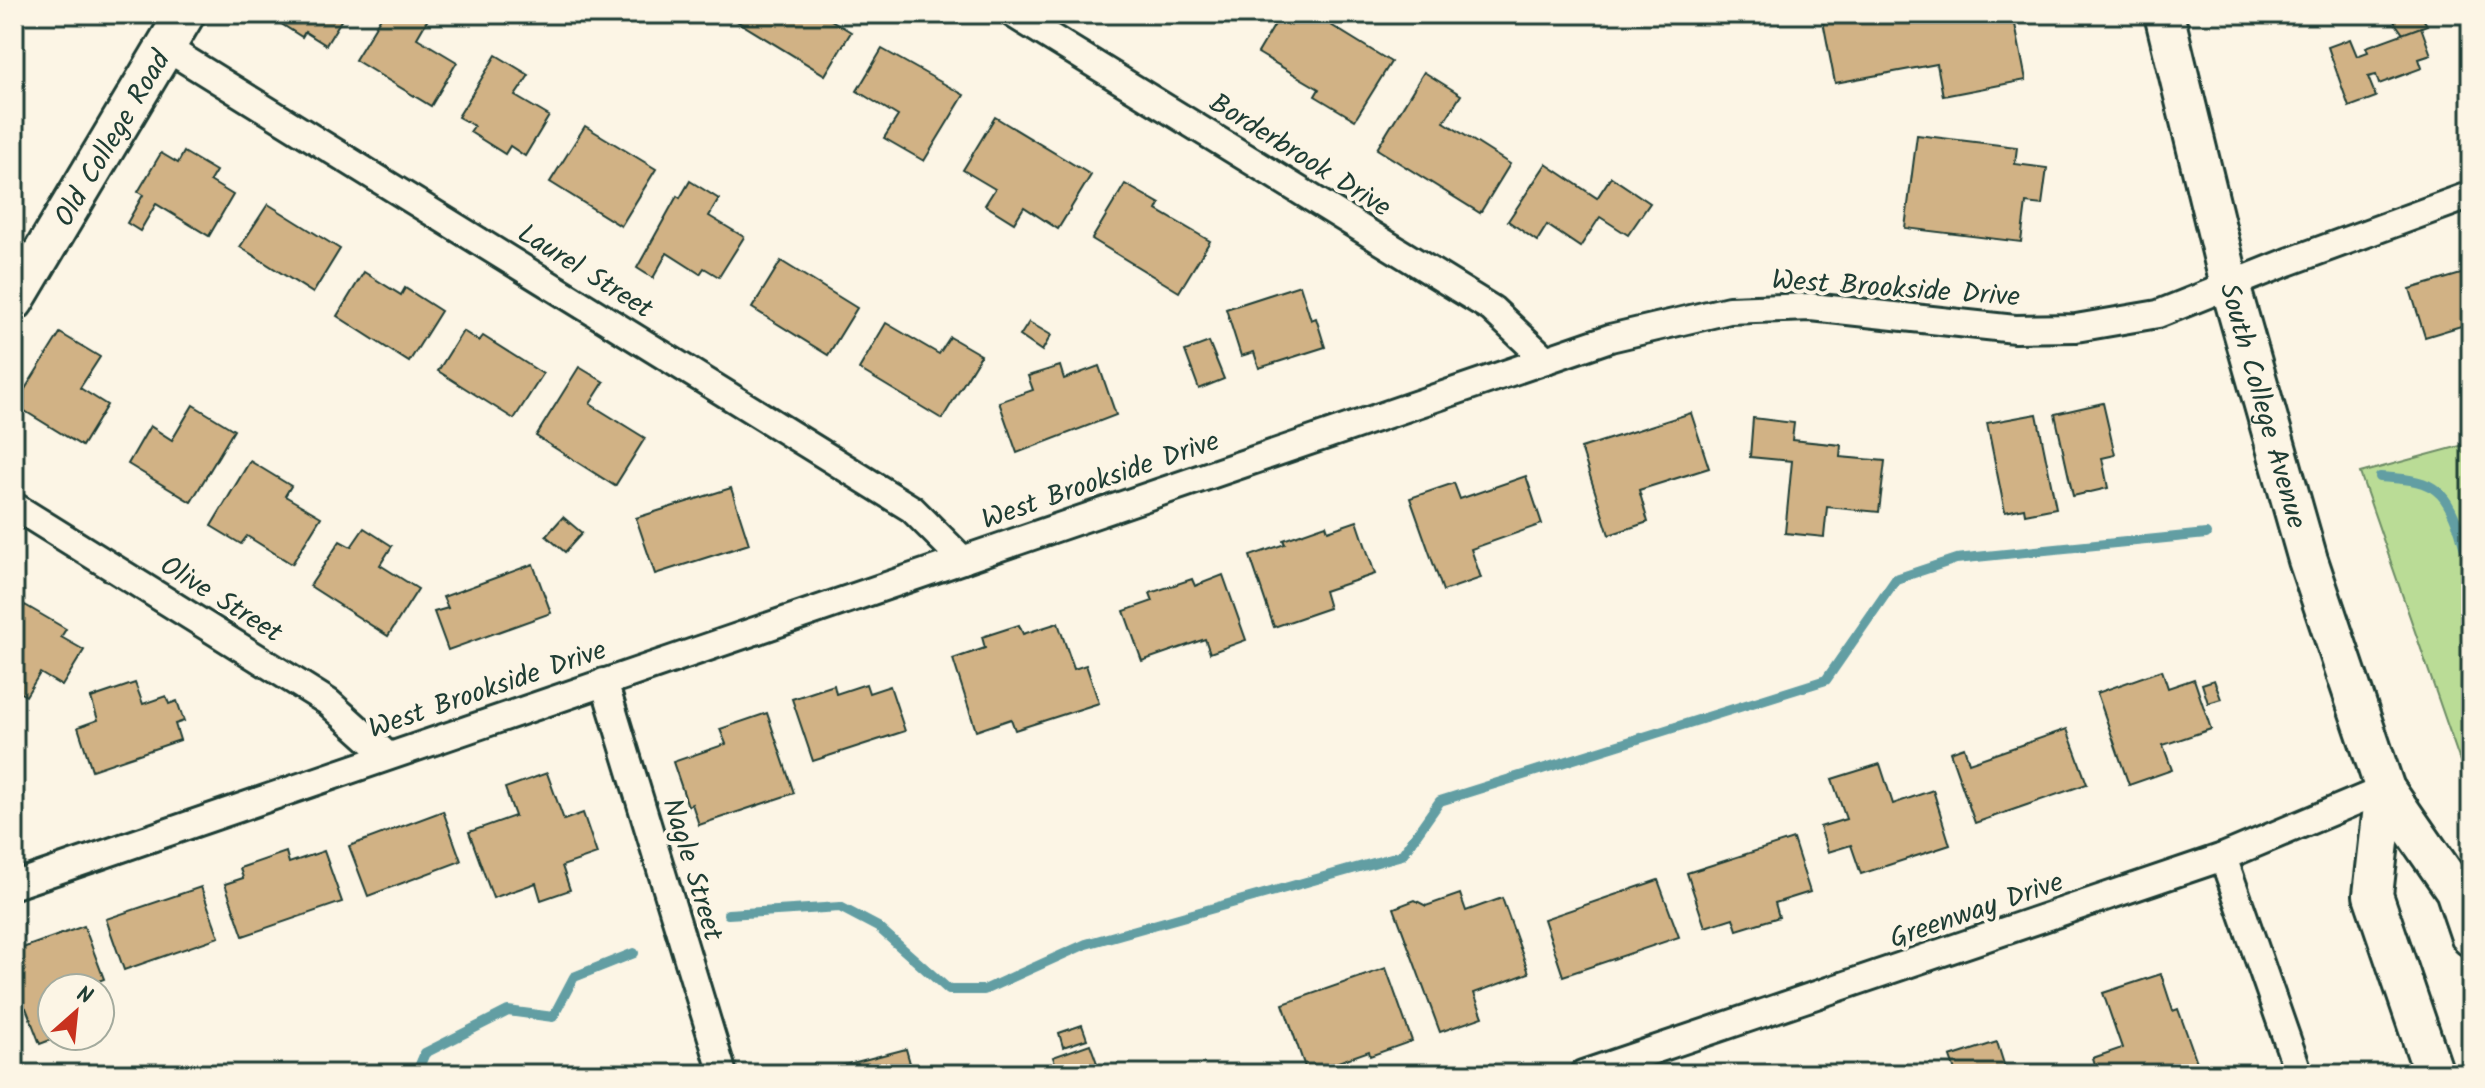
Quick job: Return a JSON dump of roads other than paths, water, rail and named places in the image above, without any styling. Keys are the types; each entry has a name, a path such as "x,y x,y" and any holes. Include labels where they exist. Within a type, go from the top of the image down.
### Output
{"main road":[{"name":"Old College Road","path":"14,301 185,14"},
{"name":"South College Avenue","path":"2164,14 2230,285 2308,560 2385,789 2455,890 2471,937"},
{"name":"South College Avenue","path":"2385,789 2373,895 2434,1074"}],"street":[{"name":"Borderbrook Drive","path":"1013,14 1492,309 1546,360"},
{"name":"Laurel Street","path":"165,47 912,509 963,560"},
{"name":"West Brookside Drive","path":"14,885 1610,338 1729,310 1811,307 2015,329 2076,328 2158,314 2471,195"},
{"name":"Olive Street","path":"14,506 328,702 388,756"},
{"name":"Nagle Street","path":"604,682 723,1074"},
{"name":"Greenway Drive","path":"1583,1074 2223,857 2385,789"},
{"path":"2223,857 2299,1074"}],"waterway":[{"path":"2380,477 2423,483 2441,494 2454,516 2471,561"},
{"path":"728,914 840,907 878,927 949,990 984,990 1086,944 1402,855 1440,801 1826,680 1896,579 1956,559 2206,534"},
{"path":"416,1074 425,1053 508,1011 553,1017 574,977 634,953"}]}
